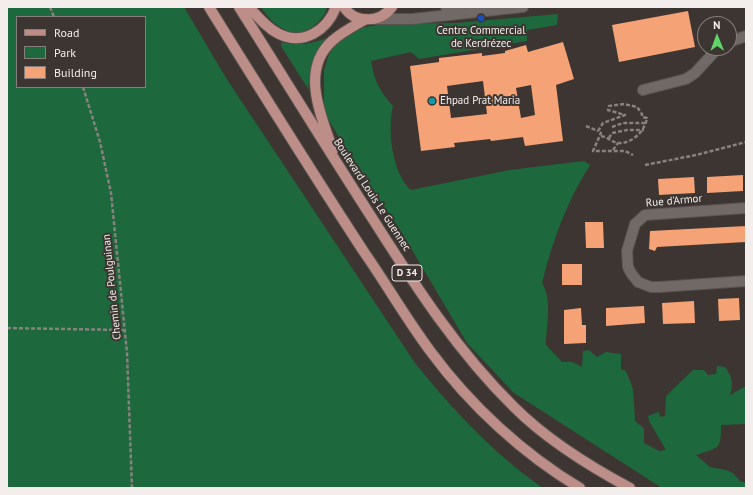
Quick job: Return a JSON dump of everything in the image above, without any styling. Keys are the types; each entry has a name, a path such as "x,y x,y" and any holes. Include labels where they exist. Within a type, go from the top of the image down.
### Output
{"main road":[{"name":"D 34","path":"209,7 346,225 432,354 458,384 502,429 558,475 580,488"},
{"name":"Boulevard Louis Le Guennec","path":"239,7 424,299 478,370 514,408 565,450 630,488"},
{"path":"249,7 263,22 278,33 294,38 310,36 324,27 330,20 336,7"},
{"path":"344,7 352,15 370,19"},
{"path":"338,165 317,103 316,75 320,58 325,49 342,34 370,19 385,14 392,7"}],"street":[{"path":"446,7 465,13"},
{"path":"370,19 412,19 523,7"},
{"path":"643,90 686,79 695,73 711,56"},
{"name":"Rue d'Armor","path":"746,208 645,215 638,219 632,231 627,261 630,273 634,279 644,285 651,286 746,281"}],"path":[{"name":"Chemin de Poulguinan","path":"84,88 100,142 111,193 129,392 132,488"},
{"path":"598,130 603,123 625,115 608,110 609,106 624,104 637,107 642,114 642,117 647,118 644,130 631,140 618,143 613,150"},
{"path":"612,127 623,123 646,123"},
{"path":"586,126 598,130 601,133 593,151 625,151 633,155"},
{"path":"609,138 612,133 620,131 644,130"},
{"path":"600,136 609,138 618,143"},
{"path":"645,165 696,155 746,142"},
{"path":"7,328 124,330"}],"green space":[{"path":"7,7 184,7 226,78 415,363 474,430 508,461 543,488 7,488"},
{"path":"261,7 327,7 324,15 315,25 307,30 292,32 285,30 271,20"},
{"path":"558,14 557,25 527,30 527,41 419,59 411,52 371,61 378,85 393,106 391,116 391,138 395,162 399,173 411,190 510,170 584,161 590,165 567,207 550,252 542,283 548,305 546,345 562,362 572,362 582,367 583,351 589,350 597,357 606,352 621,354 621,369 626,371 633,389 635,421 644,428 644,443 659,451 666,450 649,421 648,416 659,412 660,417 665,416 666,396 693,370 704,370 708,375 716,374 717,366 725,367 732,380 730,395 746,386 746,424 721,425 720,440 717,447 710,451 696,455 710,467 733,473 740,481 746,483 746,488 662,488 514,393 467,343 399,228 357,168 324,112 324,70 329,54 336,43 348,33 360,28 383,24 456,23"},
{"path":"327,38 319,50 314,62 308,89 281,46 281,42 304,44"}],"building":[{"path":"688,11 695,47 619,62 612,25"},
{"name":"Ehpad Prat Maria","path":"563,42 574,79 556,85 563,141 525,146 523,137 491,141 490,139 454,143 455,147 421,151 410,66 439,62 439,58 482,53 482,56 505,53 505,51 526,45 528,52","holes":["483,81 487,114 451,118 447,86","531,85 535,115 521,118 516,88"]},
{"path":"743,175 743,191 707,193 707,177"},
{"path":"694,177 695,193 659,195 658,179"},
{"path":"585,222 603,222 604,248 586,248"},
{"path":"746,226 746,242 657,247 655,251 649,249 650,231"},
{"path":"562,264 582,264 582,285 562,285"},
{"path":"739,298 740,320 719,321 718,299"},
{"path":"694,301 695,323 663,324 662,303"},
{"path":"644,306 645,323 606,326 606,308"},
{"path":"581,308 582,325 586,325 586,343 564,344 564,310"}],"place":[{"name":"Centre Commercial de Kerdrézec","path":"481,18"},
{"name":"Ehpad Prat Maria","path":"432,101"}]}
